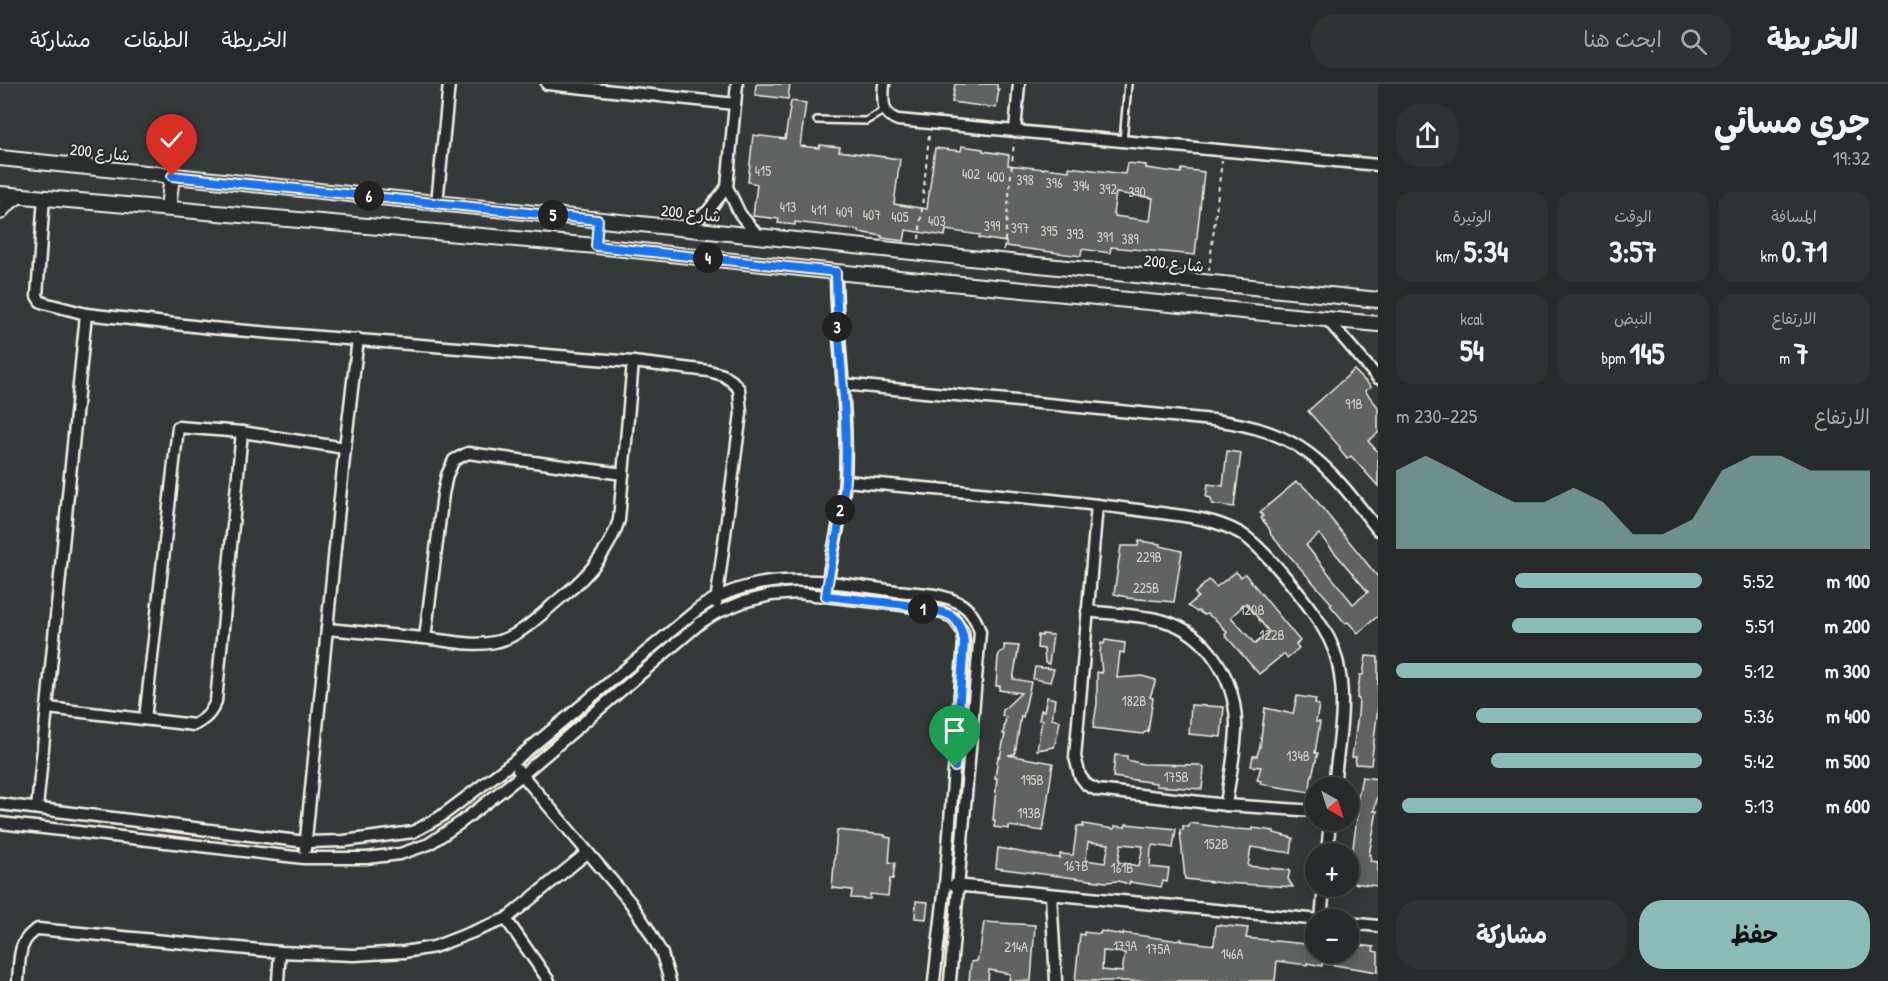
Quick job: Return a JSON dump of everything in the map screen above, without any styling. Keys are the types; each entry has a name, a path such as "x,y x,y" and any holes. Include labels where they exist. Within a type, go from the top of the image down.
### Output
{"street":[{"path":"437,203 449,84"},
{"path":"547,84 735,104"},
{"path":"737,84 727,187 740,214 759,237"},
{"path":"884,84 883,105 892,118 898,120 1378,165"},
{"path":"1015,131 1019,84"},
{"name":"شارع 200","path":"0,158 1378,300"},
{"path":"168,208 172,176"},
{"path":"682,229 708,211 727,187"},
{"path":"0,194 596,246 836,272 1378,324"},
{"path":"0,212 18,196"},
{"path":"44,197 38,296 44,303 86,314 211,328 633,362 709,370 723,375 739,389 741,413 716,597 716,613"},
{"path":"596,246 598,220"},
{"path":"976,285 978,259"},
{"path":"826,596 845,481 846,428 836,315 836,272"},
{"path":"37,808 86,314"},
{"path":"1327,319 1378,378"},
{"path":"304,858 358,339"},
{"path":"327,629 461,643 496,642 514,634 577,584 593,568 614,536 619,520 633,362"},
{"path":"842,384 1213,420 1268,430 1292,441 1315,457 1344,486 1378,530"},
{"path":"145,719 178,427 242,432 345,448"},
{"path":"48,708 194,725 205,719 212,711 216,701 242,432"},
{"path":"426,638 443,494 454,460 468,453 623,474"},
{"path":"845,481 1097,505 1176,516 1225,526 1241,534 1276,568 1323,628 1336,657 1342,709 1335,777"},
{"path":"1097,505 1075,757 1080,776 1088,785 1108,792 1226,805 1305,810"},
{"path":"0,804 306,842 344,841 413,832 440,817 512,763 692,614 716,597 759,584 786,581 828,581 954,600 973,614 978,622 980,648 950,981"},
{"path":"0,823 304,858 366,858 400,854 429,844 460,823 522,775 662,654 716,613 743,602 771,595 798,593 939,611 953,618 963,632 964,659 945,885 934,981"},
{"path":"1087,611 1163,621 1192,635 1215,658 1226,678 1236,724 1226,805"},
{"path":"512,763 630,902 662,954 670,981"},
{"path":"18,981 21,947 28,934 38,929 280,952 354,955 404,952 434,947 506,919 587,853"},
{"path":"945,885 1305,919"},
{"path":"1051,895 1056,981"},
{"path":"506,919 549,981"},
{"path":"1359,924 1378,926"},
{"path":"278,981 280,952"}],"lane":[{"path":"1123,142 1128,84"},
{"path":"818,120 866,121 885,110"}],"path":[{"path":"918,253 931,123"},
{"path":"1003,261 1015,131"},
{"path":"1208,283 1222,151"}],"building":[{"path":"756,84 790,84 788,99 755,95"},
{"path":"955,84 997,84 997,89 999,89 996,108 952,102"},
{"path":"791,101 806,103 800,146 840,147 839,151 900,159 894,204 927,209 935,148 961,151 962,146 983,149 983,151 1009,155 1008,165 1044,169 1069,171 1069,167 1125,174 1127,163 1181,173 1182,169 1204,172 1195,255 1111,247 1110,253 1082,249 1081,256 1006,246 1006,242 979,238 980,235 946,230 945,236 906,230 904,241 882,238 882,236 859,232 859,230 795,222 795,225 778,223 779,219 753,216 757,184 748,182 753,135 785,139","holes":["1116,193 1153,198 1150,221 1113,214"]},
{"path":"1354,370 1371,387 1365,391 1378,407 1378,433 1368,441 1378,452 1378,486 1351,456 1347,459 1339,449 1340,447 1308,411"},
{"path":"1227,451 1241,453 1234,507 1212,504 1211,498 1206,497 1208,484 1223,486"},
{"path":"1296,482 1301,484 1378,577 1378,616 1358,633 1348,622 1345,623 1330,605 1332,604 1271,535 1260,512","holes":["1319,534 1368,592 1353,604 1306,545"]},
{"path":"1139,541 1160,544 1160,546 1182,551 1174,602 1127,598 1114,594 1121,546 1138,546"},
{"path":"1236,572 1241,577 1245,574 1300,641 1296,644 1299,648 1287,658 1284,654 1259,674 1225,635 1227,632 1217,621 1188,606 1198,597 1195,593 1209,580 1216,587","holes":["1246,603 1269,632 1255,644 1231,617"]},
{"path":"1042,634 1053,635 1049,664 1045,663 1044,649 1037,648 1038,635 1042,636"},
{"path":"1105,640 1125,643 1124,653 1120,652 1117,678 1142,676 1156,680 1150,697 1153,698 1148,732 1143,734 1093,728 1097,704 1097,672 1102,673 1100,653 1101,643 1104,644"},
{"path":"1004,645 1019,646 1013,679 1031,682 1023,717 1021,716 1015,754 1008,755 1053,763 1043,831 1009,826 1009,829 994,827 997,778 995,778 1005,734 1003,734 1006,717 1002,716 1003,710 1021,693 999,690 1000,686 996,686 998,657 1000,652 1004,651"},
{"path":"1366,656 1378,657 1378,707 1371,765 1355,764 1356,757 1352,757 1358,715 1359,699 1357,698 1360,675 1363,675"},
{"path":"1035,667 1054,669 1050,682 1033,679"},
{"path":"1297,696 1316,699 1315,704 1319,705 1316,722 1320,722 1315,753 1318,753 1312,777 1305,777 1305,791 1260,784 1261,781 1257,780 1261,767 1251,766 1253,756 1257,756 1260,746 1265,708 1293,714"},
{"path":"1047,697 1055,699 1052,719 1060,721 1057,737 1054,747 1037,750 1042,720 1039,720"},
{"path":"1191,705 1224,707 1221,737 1189,734"},
{"path":"1115,755 1127,756 1127,760 1143,764 1200,765 1204,768 1202,789 1156,786 1156,783 1113,777"},
{"path":"1362,777 1378,779 1378,795 1374,811 1377,811 1369,855 1371,855 1370,861 1378,862 1378,886 1359,884 1359,843 1354,843 1355,831 1359,831 1359,792"},
{"path":"1190,823 1234,829 1253,830 1253,828 1274,831 1274,833 1293,838 1291,853 1251,847 1248,866 1290,870 1288,879 1293,887 1185,879 1180,830 1183,830 1183,826 1189,827"},
{"path":"1083,824 1114,829 1115,826 1125,827 1126,824 1176,829 1173,848 1153,845 1151,848 1150,867 1169,869 1167,882 1163,881 1161,887 996,868 998,848 1049,857 1060,858 1060,854 1073,855 1077,826 1083,827","holes":["1088,842 1109,844 1105,863 1086,860","1121,844 1143,846 1139,866 1118,862"]},
{"path":"837,830 885,835 891,838 889,862 895,863 888,896 870,894 870,899 851,898 852,890 832,888"},
{"path":"916,901 928,902 926,919 915,918"},
{"path":"984,922 1035,925 1031,981 1009,981 1010,974 989,970 988,981 969,981 971,962 977,961 980,950"},
{"path":"1216,925 1248,928 1246,938 1305,944 1305,963 1307,965 1277,961 1275,981 1075,981 1080,934 1084,935 1084,932 1100,934 1101,931 1123,935 1123,933 1172,940 1182,939 1182,941 1214,945","holes":["1103,951 1125,953 1122,972 1102,970"]},
{"path":"1359,945 1374,947 1373,951 1378,952 1378,972 1322,963 1359,963"}],"route":[{"path":"172,176 598,220 596,246 836,272 839,354 846,428 845,481 826,596 939,611 953,618 958,624 963,632 964,659 955,767"}]}
